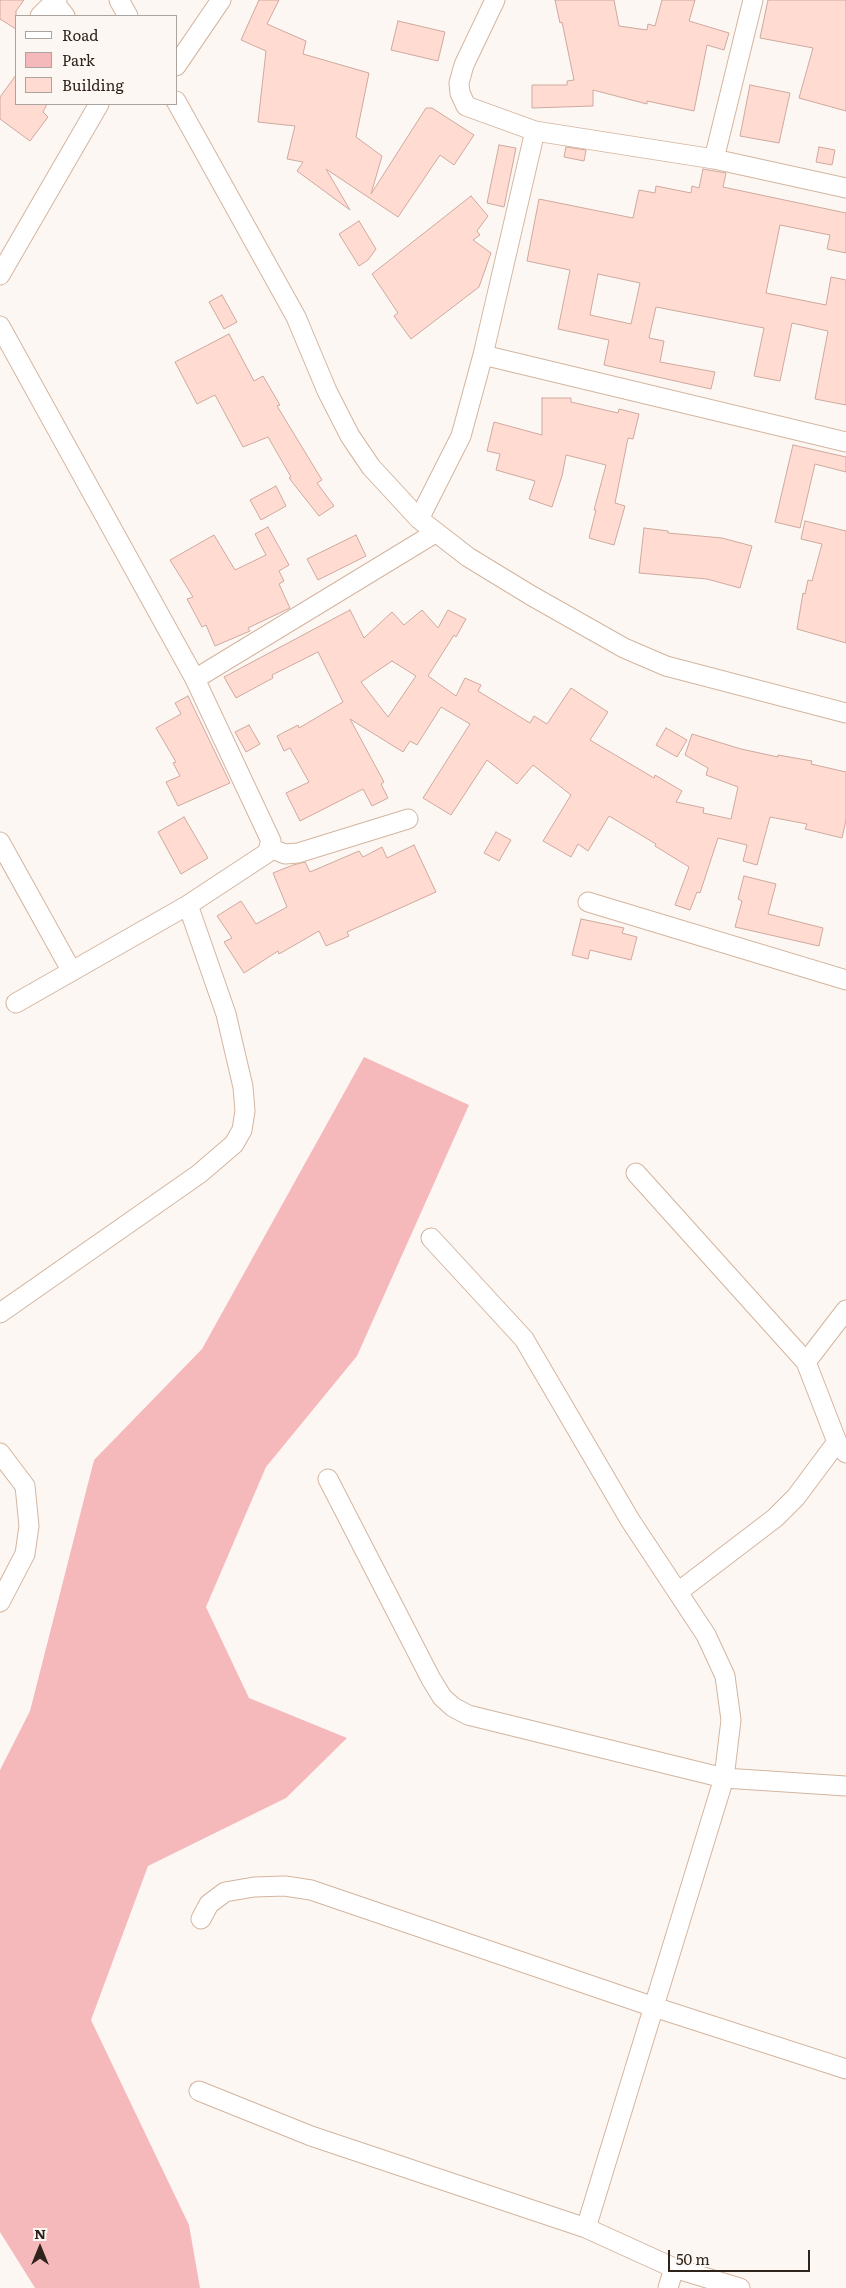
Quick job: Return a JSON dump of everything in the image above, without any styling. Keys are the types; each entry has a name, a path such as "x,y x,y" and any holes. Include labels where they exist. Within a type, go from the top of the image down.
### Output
{"street":[{"path":"119,0 127,15"},
{"path":"178,63 221,0"},
{"path":"495,0 464,65 459,83 460,93 466,106 535,132 714,159 846,188"},
{"path":"714,159 752,0"},
{"path":"42,15 59,6"},
{"path":"0,275 98,105"},
{"path":"178,105 296,317 327,391 350,436 371,467 419,520 435,533 532,596 624,648 666,666 846,713"},
{"path":"419,520 461,436 483,355 535,132"},
{"path":"0,326 195,679 269,834 270,848 267,853 188,905 16,1003"},
{"path":"483,355 846,442"},
{"path":"195,679 435,533"},
{"path":"270,848 286,854 298,853 408,819"},
{"path":"0,842 71,970"},
{"path":"588,902 846,980"},
{"path":"0,1314 199,1174 234,1144 242,1130 245,1111 243,1087 226,1014 188,905"},
{"path":"636,1173 806,1362 841,1447 775,1518 678,1592"},
{"path":"432,1238 524,1339 630,1520 706,1635 725,1676 731,1720 724,1778 586,2228"},
{"path":"806,1362 846,1310"},
{"path":"0,1453 25,1486 29,1526 25,1554 0,1602"},
{"path":"328,1479 432,1679 442,1697 454,1707 468,1715 724,1778 846,1786"},
{"path":"201,1919 209,1904 225,1892 254,1887 285,1886 311,1890 654,2007 846,2070"},
{"path":"199,2091 321,2139 586,2228 674,2268 740,2288"},
{"path":"668,2288 674,2268"}],"green space":[{"path":"364,1057 469,1105 357,1356 266,1467 206,1607 249,1698 347,1738 286,1798 148,1866 91,2020 189,2225 200,2288 35,2288 0,2232 0,1770 30,1711 94,1460 202,1349"}],"building":[{"path":"0,0 24,0 16,11 15,28 0,19"},
{"path":"259,0 279,0 267,24 306,41 303,54 369,73 356,137 382,156 371,194 426,108 432,108 474,135 454,165 440,155 398,217 326,169 350,210 297,171 303,162 287,159 295,126 258,122 266,51 241,40"},
{"path":"555,0 614,0 619,26 647,30 648,24 655,26 662,0 695,0 689,21 729,33 724,50 707,45 694,111 647,101 647,104 593,90 593,106 532,108 532,85 567,85 567,81 574,80 562,22 560,23"},
{"path":"768,0 846,0 846,111 799,98 813,48 760,38"},
{"path":"398,21 445,32 438,61 391,50"},
{"path":"15,76 15,105 46,105 43,112 48,117 30,141 0,119 0,97"},
{"path":"750,85 790,93 779,143 740,136"},
{"path":"499,145 516,148 504,207 487,203"},
{"path":"566,147 586,150 584,161 564,157"},
{"path":"819,147 835,150 832,165 816,162"},
{"path":"703,169 726,173 723,187 846,213 846,253 827,249 830,235 780,225 766,293 826,305 831,277 846,280 846,405 815,399 828,331 792,323 780,381 754,376 764,328 656,307 649,338 664,341 660,362 715,372 711,389 604,365 609,340 558,329 570,270 527,261 539,199 633,218 639,190 655,193 656,186 691,193 692,186 699,188","holes":["598,274 640,283 631,324 590,315"]},
{"path":"471,196 488,216 477,231 480,235 473,240 491,253 479,287 411,339 394,316 398,313 372,274"},
{"path":"359,221 376,249 368,260 359,266 339,234"},
{"path":"222,295 237,322 224,329 209,302"},
{"path":"229,334 254,381 263,376 280,405 277,406 322,480 317,483 334,506 319,516 289,478 291,477 268,437 243,447 215,395 197,404 175,362"},
{"path":"542,398 571,398 571,402 618,413 619,409 639,414 633,439 628,438 615,503 625,506 614,545 589,538 606,465 566,455 562,476 552,507 529,499 535,481 496,470 500,454 487,451 494,422 542,435"},
{"path":"793,445 846,457 846,472 815,464 800,528 775,522"},
{"path":"276,486 286,506 261,520 250,500"},
{"path":"805,521 846,531 846,643 797,629 803,593 805,594 808,580 812,581 822,544 801,539"},
{"path":"268,527 289,565 279,571 284,581 279,584 290,608 248,628 250,631 215,646 206,625 202,627 187,599 193,597 170,560 214,535 235,570 266,555 255,534"},
{"path":"644,528 668,531 668,533 722,538 752,546 740,588 707,579 639,573"},
{"path":"356,535 366,556 318,580 307,559"},
{"path":"350,610 364,638 392,612 404,625 422,610 438,628 448,610 466,619 456,637 454,635 428,676 456,696 465,678 481,685 478,691 530,723 534,716 547,724 571,688 608,712 590,740 654,778 655,775 682,791 676,802 704,808 703,813 731,819 738,787 706,775 708,768 685,755 692,734 741,749 778,757 778,755 812,761 811,764 846,772 846,820 842,838 805,829 807,824 770,817 757,865 743,861 747,845 718,838 700,893 697,892 690,910 675,905 689,867 655,846 656,844 609,816 588,851 578,844 571,857 543,841 571,795 533,765 517,784 487,760 451,815 423,798 470,724 441,707 417,745 410,741 403,752 350,719 384,782 381,784 388,798 372,806 363,789 300,821 286,793 309,782 290,748 284,751 277,736 298,725 299,728 343,702 318,652 272,675 273,678 236,698 224,677","holes":["392,661 416,676 388,717 361,682"]},
{"path":"188,696 230,783 178,806 166,782 180,776 173,763 176,762 156,728 181,714 175,703"},
{"path":"249,725 260,744 246,752 235,732"},
{"path":"666,728 687,740 677,757 656,745"},
{"path":"184,817 208,858 181,874 158,832"},
{"path":"496,832 511,840 499,861 484,853"},
{"path":"414,845 436,892 347,932 349,936 326,946 319,931 279,954 278,951 244,973 224,942 232,938 217,916 241,901 256,924 287,907 273,873 305,862 310,872 359,851 363,857 382,847 387,858"},
{"path":"744,876 776,884 768,914 823,928 819,946 735,927 742,901 738,899"},
{"path":"581,919 624,928 622,933 637,937 631,960 590,950 588,959 572,955"}]}
